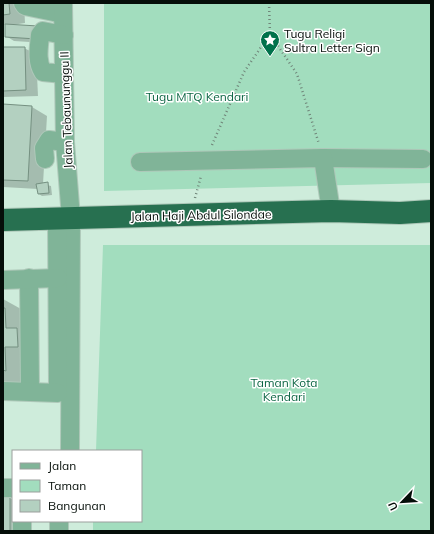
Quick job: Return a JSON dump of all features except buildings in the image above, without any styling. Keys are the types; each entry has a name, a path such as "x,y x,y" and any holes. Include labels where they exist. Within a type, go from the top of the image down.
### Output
{"highway":[{"name":"Jalan Haji Abdul Silondae","path":"3,220 331,211 400,213 431,211"}],"street":[{"path":"22,3 25,6 63,9"},
{"name":"Jalan Tebaununggu II","path":"63,9 65,142 64,218"},
{"path":"64,35 43,32 40,35 38,56 43,72 64,74"},
{"path":"45,159 44,148 49,140 65,142"},
{"path":"324,158 331,211"},
{"path":"140,162 324,158 423,159"},
{"path":"59,450 58,278 64,218"},
{"path":"64,218 70,450"},
{"path":"29,278 30,390"},
{"path":"3,280 58,278"},
{"path":"3,391 30,390 58,393"}],"path":[{"path":"269,3 270,34 297,74 324,158"},
{"path":"191,215 205,160 244,72 270,34"}],"green space":[{"name":"Tugu MTQ Kendari","path":"104,3 431,3 431,183 104,191"},
{"name":"Taman Kota Kendari","path":"103,245 431,245 431,531 93,531 93,522 142,522 142,450 96,450"}],"place":[{"name":"Tugu Religi Sultra Letter Sign","path":"270,57"}]}
